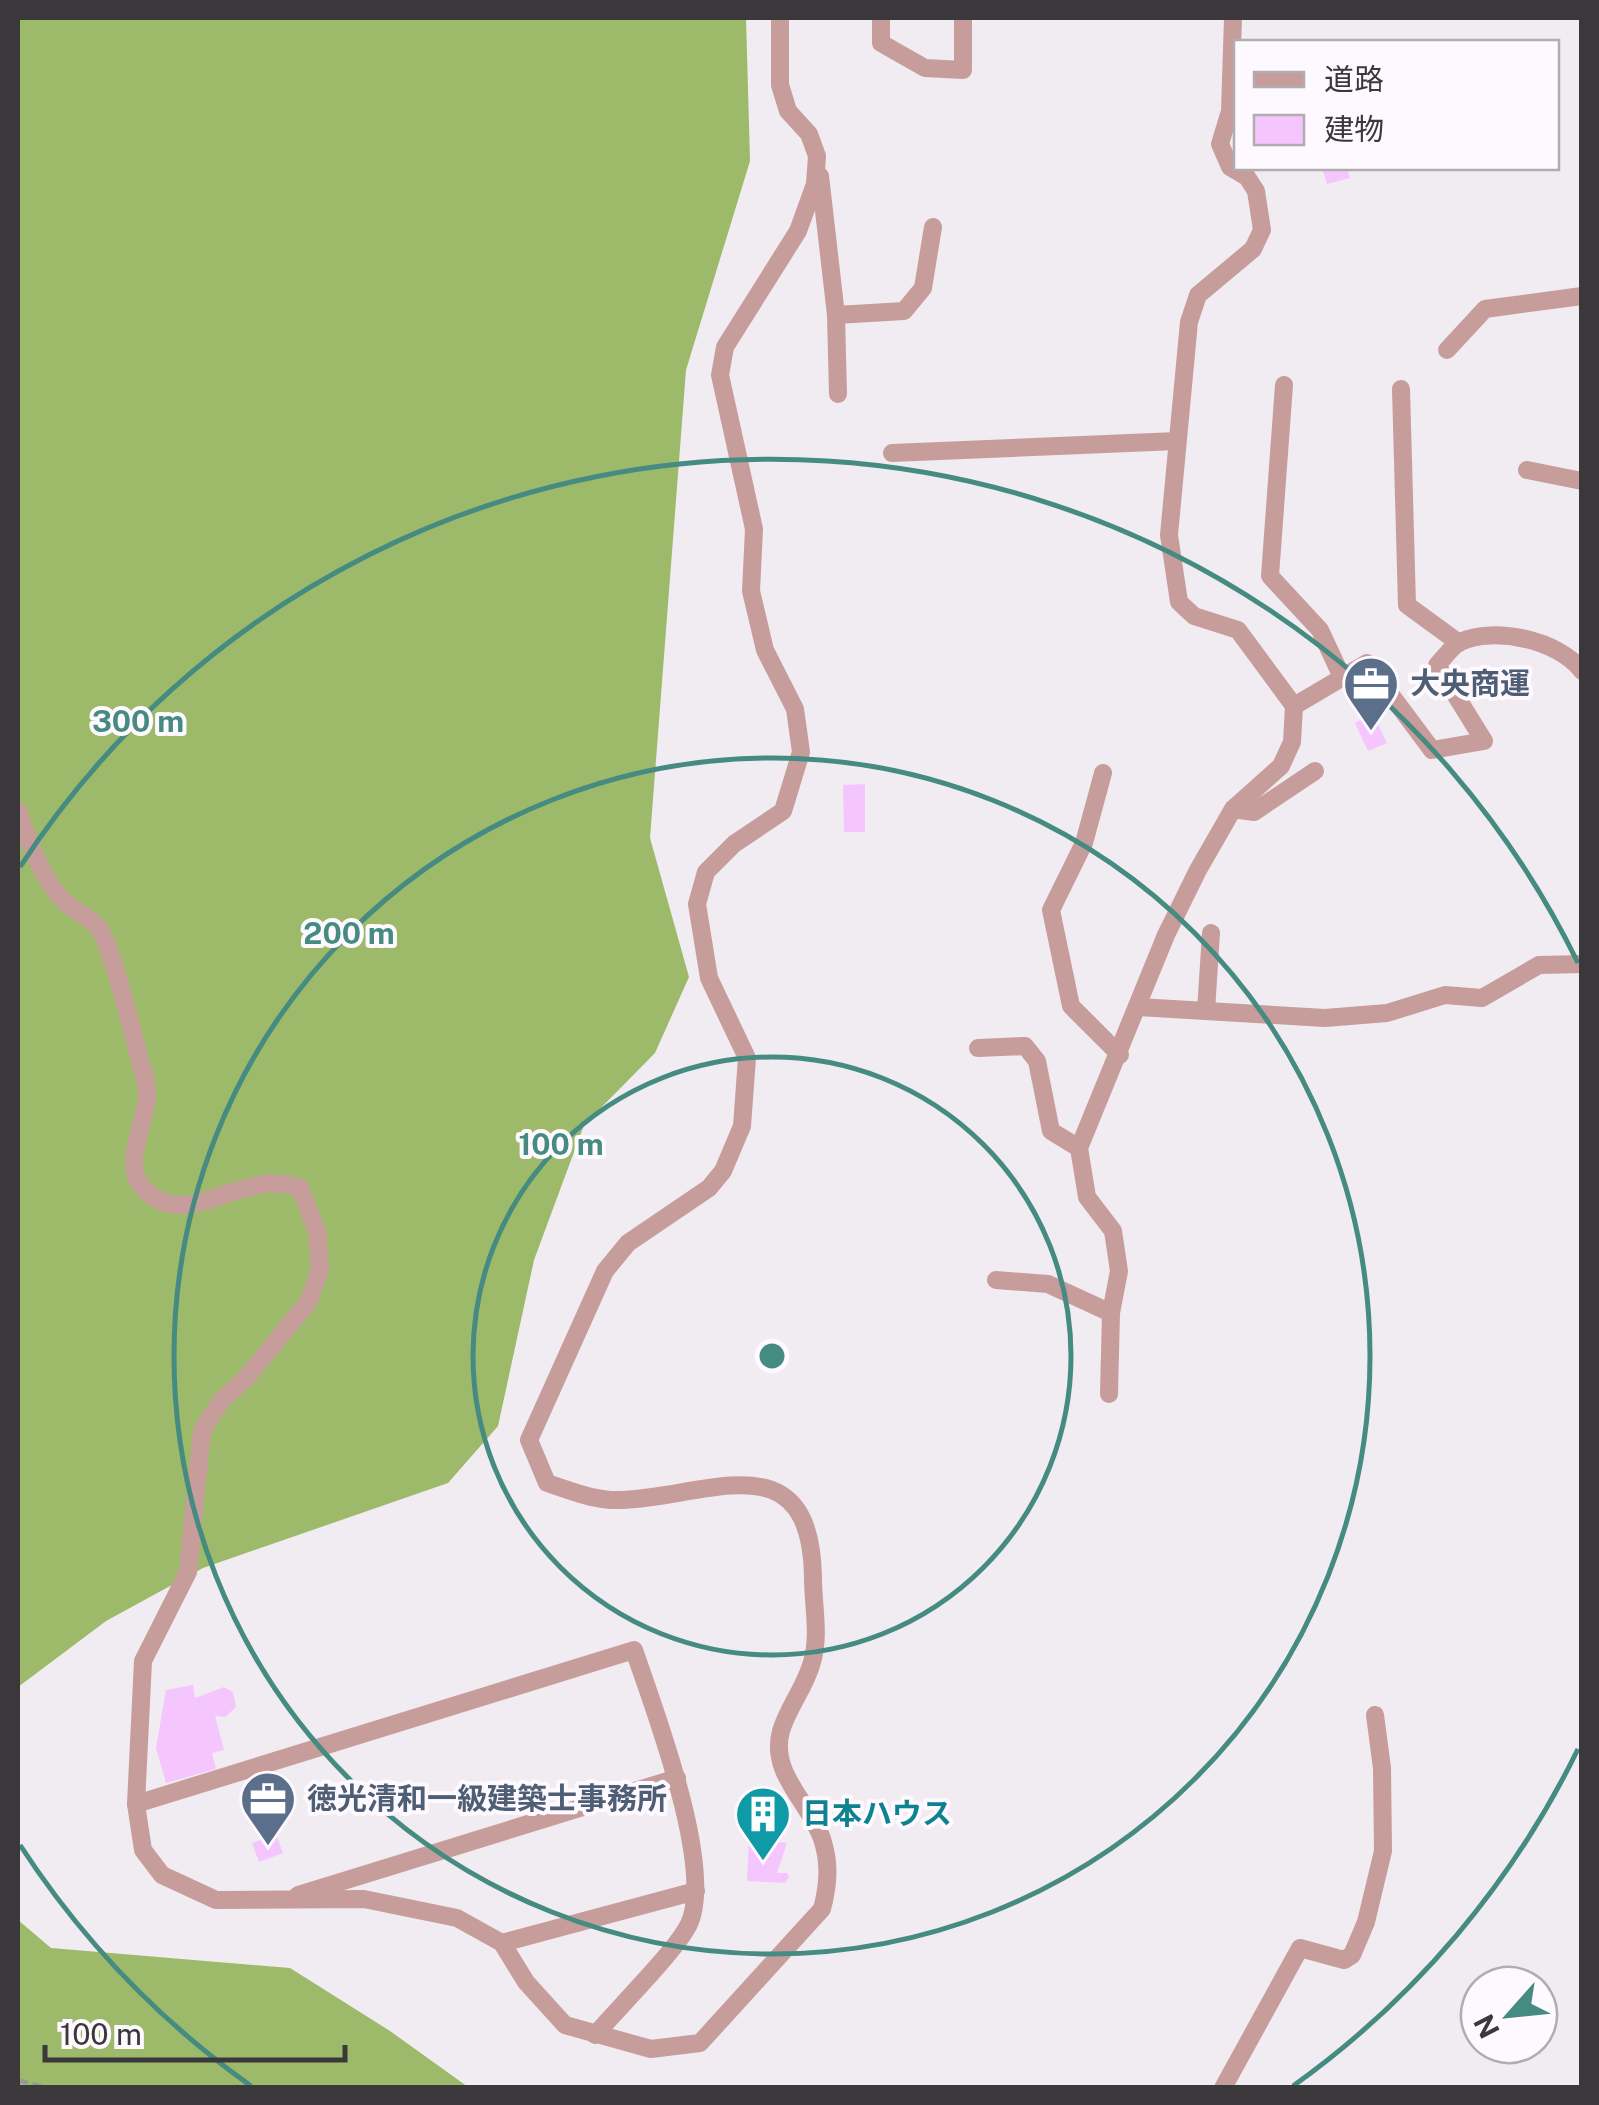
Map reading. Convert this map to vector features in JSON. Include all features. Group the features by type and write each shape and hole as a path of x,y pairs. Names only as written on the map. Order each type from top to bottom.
{"street":[{"path":"780,18 780,85 788,111 810,134 817,156 836,315 838,394"},
{"path":"881,18 881,43 925,68 964,70 963,18"},
{"path":"1232,18 1230,112 1220,144 1234,169"},
{"path":"18,811 57,895 97,925 110,948 148,1094 132,1154 138,1178 152,1197 174,1206 198,1203 254,1183 280,1180 300,1188 317,1231 320,1269 309,1301 246,1378 220,1402 202,1432 188,1572 144,1661 136,1804 142,1850 162,1875 216,1900 364,1900 424,1908 457,1918 502,1943 526,1982 564,2025 651,2049 700,2043 822,1909 828,1887 822,1837 790,1784 780,1757 781,1731 803,1688 816,1640 812,1563 804,1517 786,1496 762,1485 723,1484 625,1500 595,1500 548,1483 529,1440 605,1271 628,1243 709,1188 723,1171 742,1126 747,1058 708,978 697,904 706,872 734,844 783,811 801,752 794,709 765,650 751,591 754,530 720,374 725,346 798,231 815,184 817,156"},
{"path":"1108,1394 1111,1313 1119,1271 1113,1231 1087,1197 1079,1148 1166,935 1232,809 1281,766 1292,742 1294,706 1238,630 1194,616 1179,602 1169,535 1188,322 1198,294 1253,249 1262,230 1256,191 1247,177 1235,170"},
{"path":"836,315 904,312 923,288 933,227"},
{"path":"1447,350 1486,309 1582,296"},
{"path":"1284,385 1270,576 1320,630 1341,675"},
{"path":"1402,390 1407,604 1459,643"},
{"path":"892,452 1176,441"},
{"path":"1527,470 1582,480"},
{"path":"1294,706 1366,663 1432,750 1484,741 1437,665 1459,643 1496,635 1541,644 1576,662 1582,671"},
{"path":"1232,809 1254,812 1314,771"},
{"path":"1103,773 1084,843 1051,910 1070,1006 1120,1054"},
{"path":"1206,1011 1211,933"},
{"path":"1138,1006 1325,1018 1387,1013 1445,996 1482,998 1540,966 1582,964"},
{"path":"978,1048 1026,1046 1037,1061 1050,1131 1079,1148"},
{"path":"996,1280 1048,1284 1111,1313"},
{"path":"136,1804 634,1650 677,1778 696,1891 689,1924 595,2035"},
{"path":"1223,2088 1300,1948 1344,1960 1352,1956 1366,1922 1386,1829 1374,1715"},
{"path":"274,1902 677,1778"},
{"path":"502,1943 696,1891"}],"path":[{"path":"18,2080 48,2088"}],"green space":[{"path":"18,18 746,18 750,161 686,370 650,838 689,977 655,1053 584,1125 534,1260 498,1426 448,1483 203,1568 106,1621 18,1687"},
{"path":"18,1920 51,1948 290,1968 390,2031 468,2087 18,2087"}],"building":[{"path":"1323,170 1348,170 1350,178 1327,184"},
{"name":"大央商運","path":"1373,714 1387,743 1368,751 1355,723"},
{"path":"865,784 865,832 844,832 843,785"},
{"path":"193,1685 195,1698 224,1687 233,1692 236,1707 225,1717 215,1716 224,1750 212,1753 216,1769 166,1783 156,1748 166,1690"},
{"name":"徳光清和一級建築士事務所","path":"276,1834 283,1853 259,1862 252,1843"},
{"name":"日本ハウス","path":"749,1838 787,1843 777,1873 787,1873 785,1883 747,1881"}],"place":[{"name":"大央商運","path":"1371,733"},
{"name":"徳光清和一級建築士事務所","path":"268,1848"},
{"name":"日本ハウス","path":"763,1863"}]}
